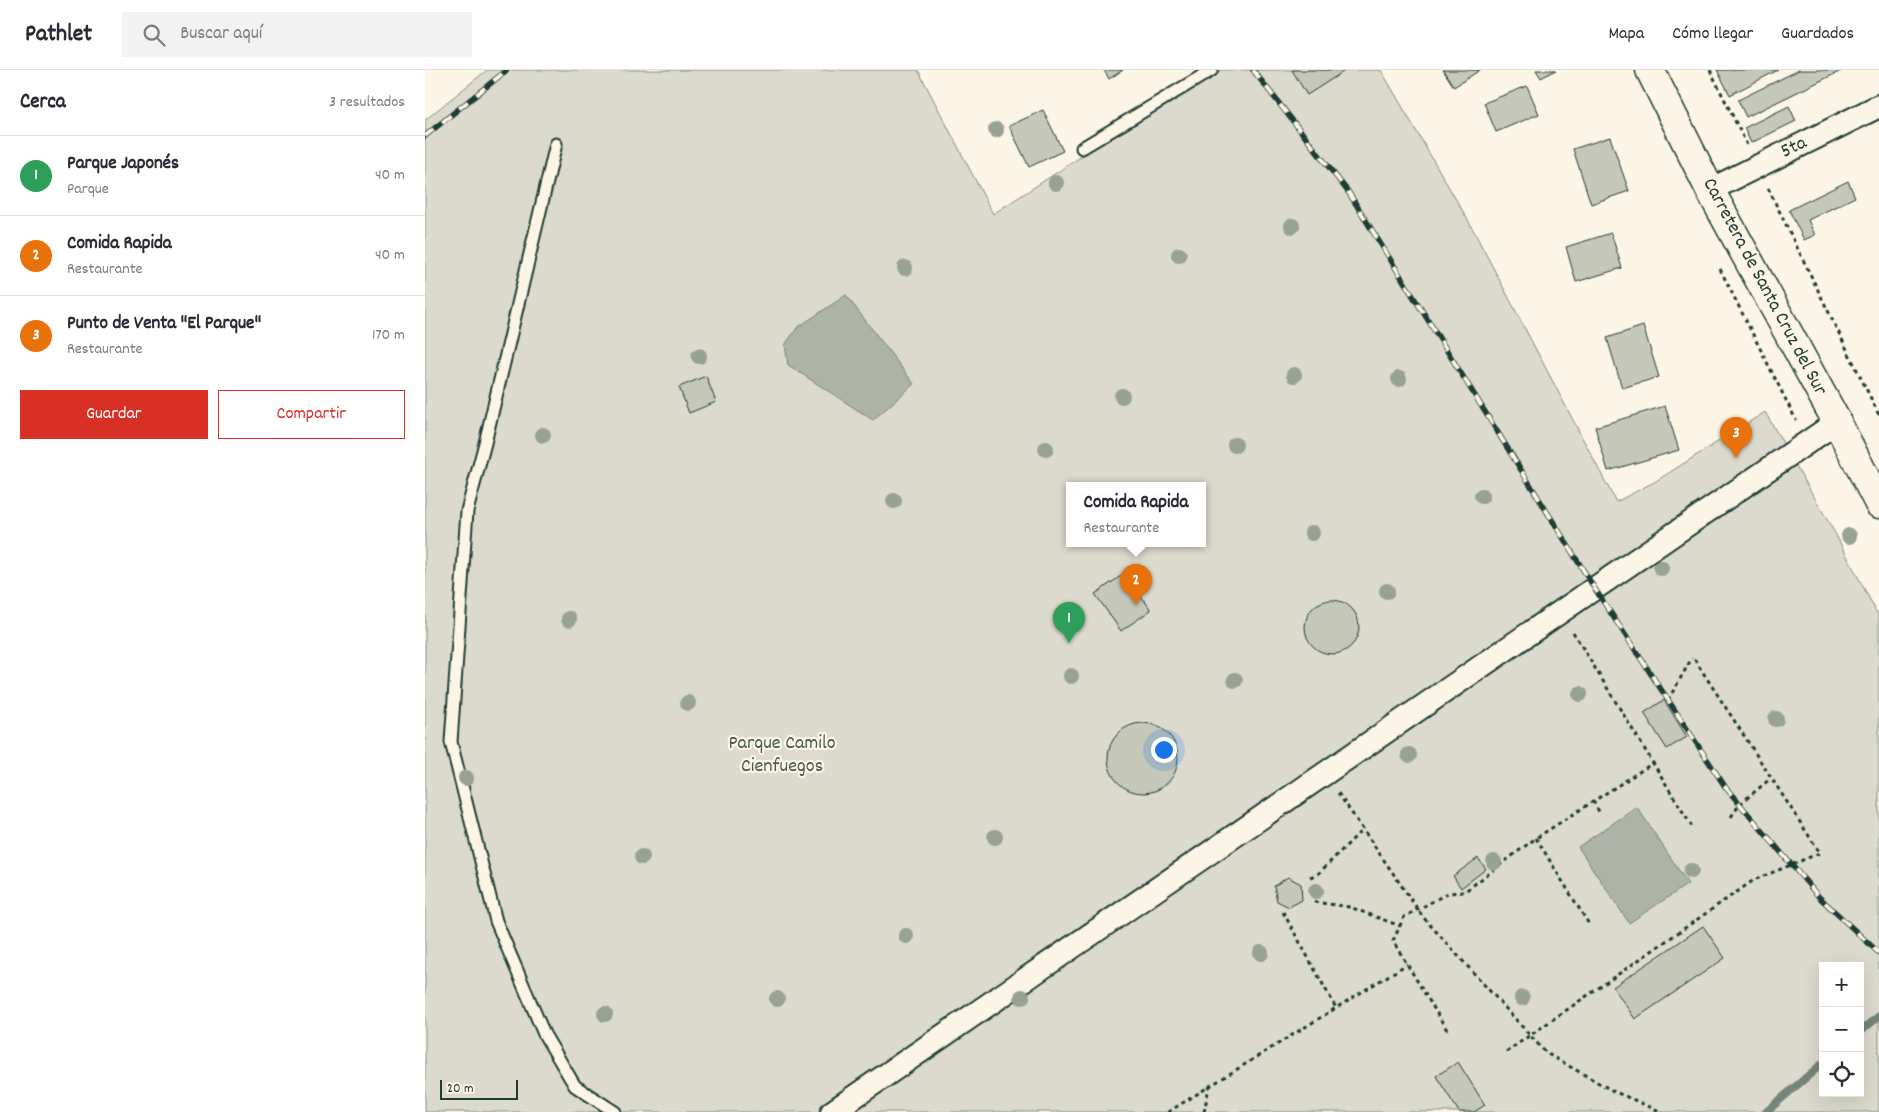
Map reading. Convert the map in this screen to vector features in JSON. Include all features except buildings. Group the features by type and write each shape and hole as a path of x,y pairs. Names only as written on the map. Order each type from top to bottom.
{"main road":[{"name":"Carretera de Santa Cruz del Sur","path":"1651,70 1710,190 1837,422 1879,504"}],"street":[{"name":"5ta","path":"1710,190 1879,106"},
{"path":"832,1112 1837,422"}],"lane":[{"path":"1082,148 1213,70"},
{"path":"555,144 467,511 451,742 496,921 544,1034 575,1086 615,1112"}],"path":[{"path":"1709,70 1879,414"},
{"path":"1561,612 1694,830"},
{"path":"1506,1052 1754,880 1820,852 1770,779 1693,657 1669,700"},
{"path":"1447,1030 1393,941 1404,917 1448,893 1464,892 1536,838 1653,763"},
{"path":"1325,774 1423,917 1546,1053 1613,1091 1662,1112"},
{"path":"1731,817 1739,804 1770,779"},
{"path":"1593,801 1601,815"},
{"path":"1310,877 1318,874 1363,829"},
{"path":"1536,838 1590,926"},
{"path":"1314,902 1350,907 1400,926"},
{"path":"1283,912 1336,1008"},
{"path":"1168,1112 1407,964"},
{"path":"1204,1112 1209,1087"}],"green space":[{"name":"Parque Camilo Cienfuegos","path":"487,70 918,70 993,214 1214,70 1381,70 1469,222 1616,502 1656,481 1765,412 1836,535 1879,617 1879,1112 425,1112 425,120"}],"shaded area":[{"path":"846,295 914,384 873,420 788,365 785,345 797,328"},
{"path":"1637,807 1688,884 1629,923 1578,847"}],"waterway":[{"path":"1864,1029 1879,1016"},
{"path":"1766,1112 1819,1066"}],"railway":[{"path":"425,136 507,70"},
{"path":"1253,70 1349,193 1595,589 1726,788 1819,897 1879,953"}],"place":[{"name":"Punto de Venta \"El Parque\"","path":"1736,458"},
{"name":"Comida Rapida","path":"1136,605"},
{"name":"Parque Japonés","path":"1069,643"}]}
